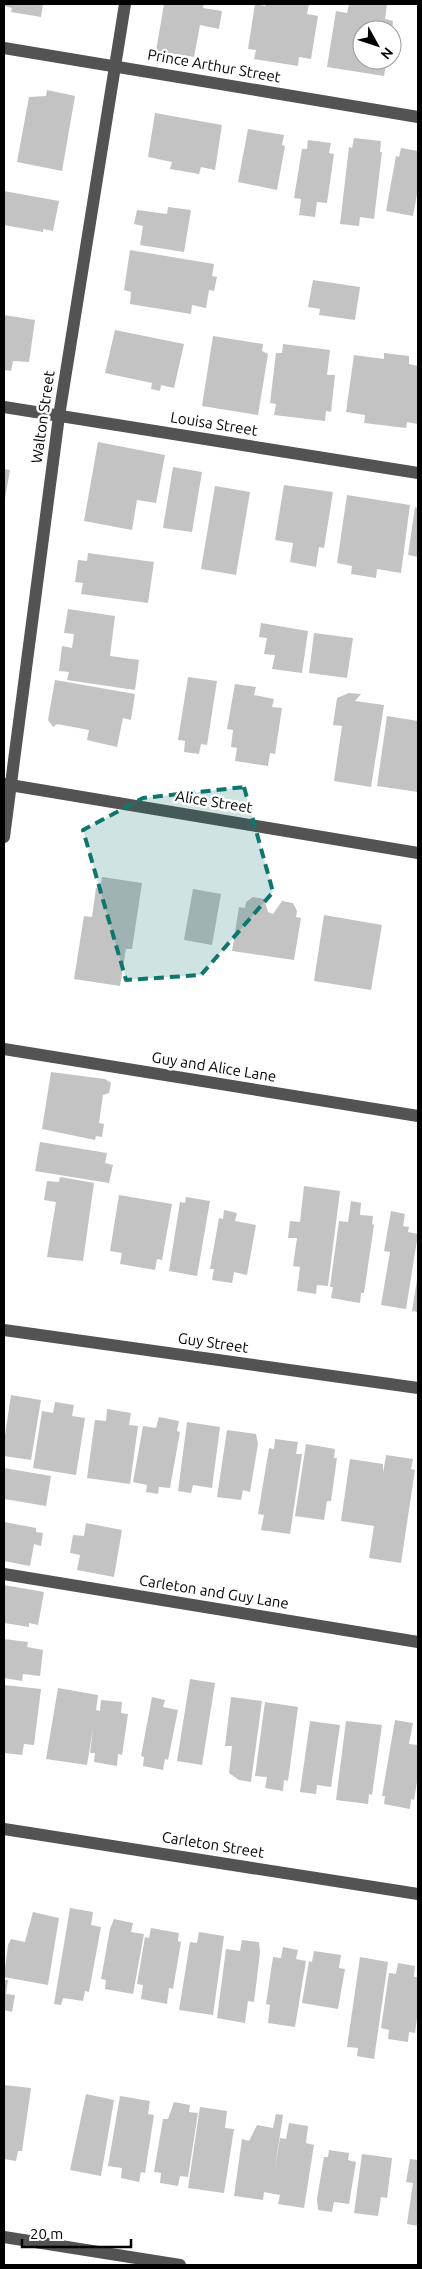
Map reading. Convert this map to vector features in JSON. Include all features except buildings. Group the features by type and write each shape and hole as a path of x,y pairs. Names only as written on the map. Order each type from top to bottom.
{"street":[{"name":"Walton Street","path":"4,837 7,784 59,416 125,4"},
{"name":"Prince Arthur Street","path":"4,48 418,117"},
{"name":"Louisa Street","path":"4,407 418,473"},
{"name":"Alice Street","path":"7,784 418,852"},
{"name":"Guy and Alice Lane","path":"4,1049 418,1116"},
{"name":"Guy Street","path":"4,1330 418,1388"},
{"name":"Carleton and Guy Lane","path":"4,1574 418,1642"},
{"name":"Carleton Street","path":"4,1829 418,1894"},
{"path":"4,2237 180,2265"}],"highlighted area":[{"path":"244,787 273,892 201,975 126,980 83,830 143,798"}]}
